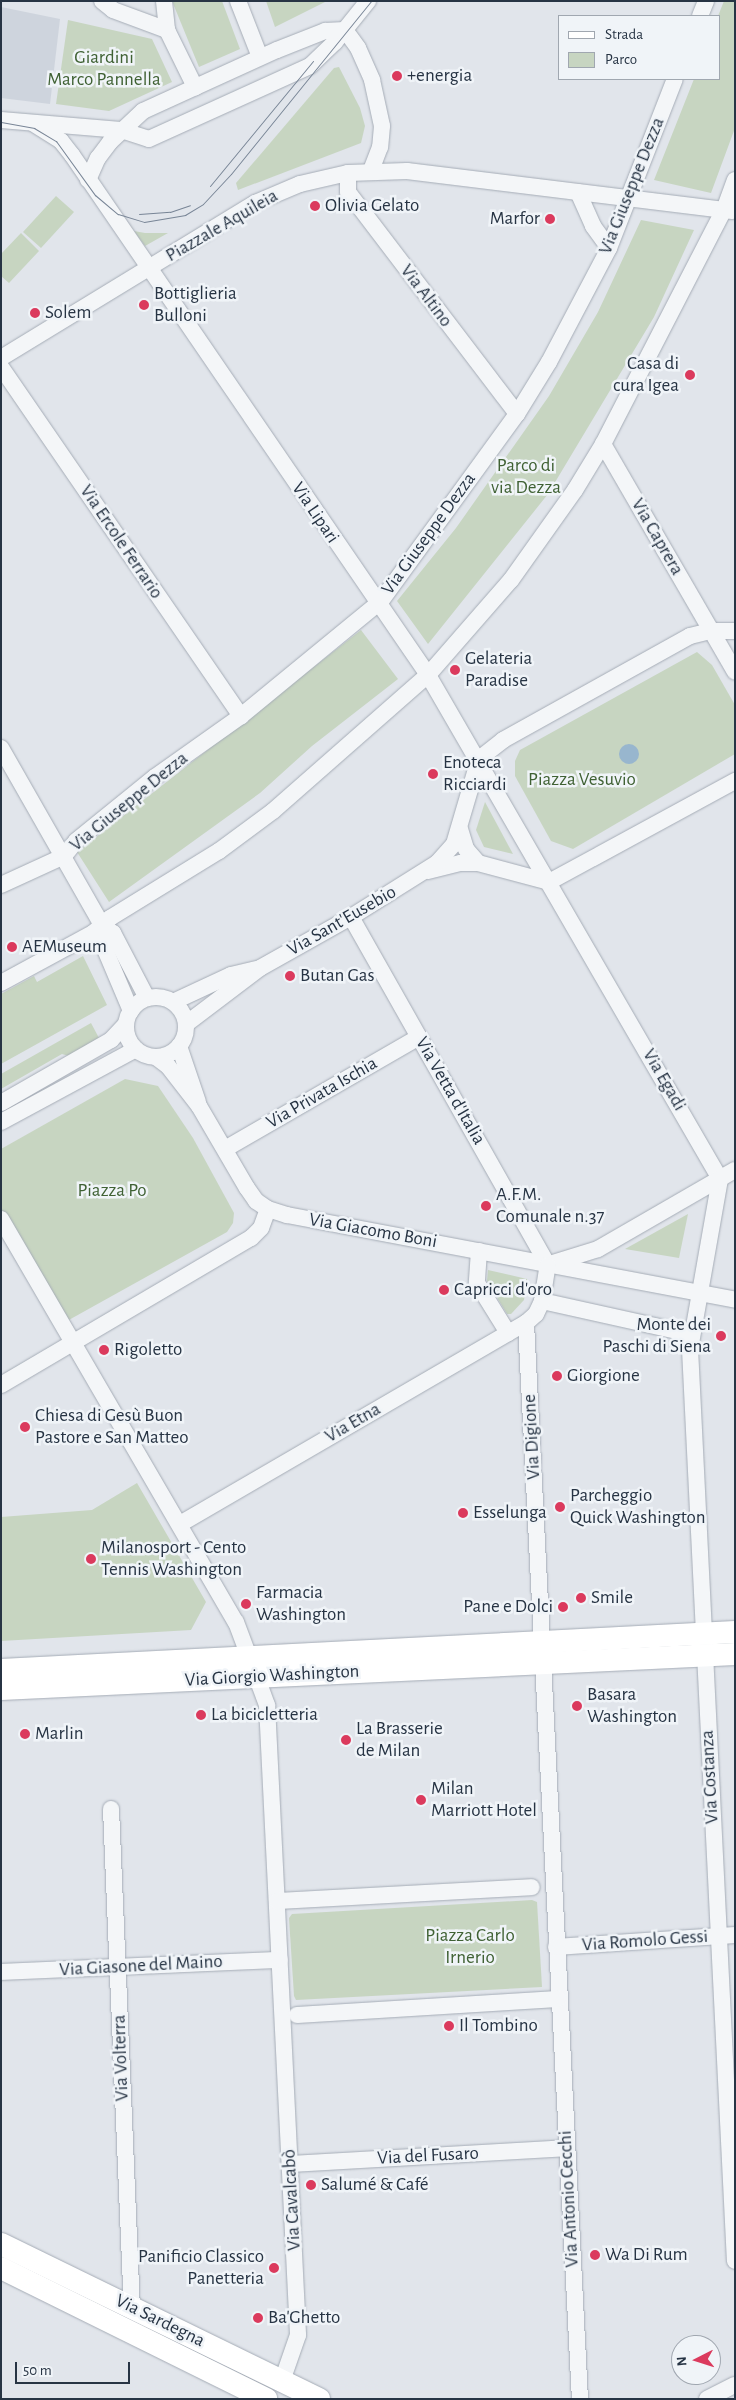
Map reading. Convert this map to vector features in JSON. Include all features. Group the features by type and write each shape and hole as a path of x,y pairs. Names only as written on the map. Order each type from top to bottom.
{"street":[{"path":"102,1 113,10 167,30"},
{"path":"164,1 167,30 195,87"},
{"path":"238,1 260,57"},
{"path":"1,120 121,130 149,139 310,66 345,30 368,1"},
{"path":"700,15 706,1"},
{"path":"88,180 98,158 121,130 143,111 260,57 325,31 345,30"},
{"path":"345,30 358,48 372,80 382,126 380,147 371,170"},
{"name":"Via Giuseppe Dezza","path":"64,856 76,841 155,777 241,716 378,604 518,414 609,248 675,80"},
{"name":"Piazzale Aquileia","path":"34,124 61,141 148,268 255,203 300,184 348,173 371,170 407,171 729,211"},
{"path":"380,147 407,171"},
{"name":"Via Altino","path":"348,173 350,196 518,414"},
{"path":"1,983 103,927 110,918 219,851 273,812 428,674 511,580 575,490 603,444 729,211 735,180"},
{"path":"578,192 593,226 609,248"},
{"path":"1,358 148,268"},
{"name":"Via Lipari","path":"148,268 428,674 479,760"},
{"name":"Via Ercole Ferrario","path":"1,367 241,716"},
{"name":"Via Caprera","path":"603,444 710,631"},
{"path":"423,873 454,844 479,760 503,740 678,643 710,631 735,631"},
{"path":"710,631 735,672"},
{"path":"1,748 103,927 113,933 147,998"},
{"path":"479,760 550,882"},
{"path":"423,873 462,863 478,863 550,882 735,781"},
{"path":"460,829 466,849 478,863"},
{"path":"1,885 64,856"},
{"name":"Via Sant'Eusebio","path":"186,1024 260,968 351,917 423,873"},
{"name":"Via Egadi","path":"550,882 720,1179"},
{"name":"Via Vetta d'Italia","path":"351,917 548,1265"},
{"path":"1,1385 251,1238 261,1228 268,1209 256,1200 199,1106 168,1066 156,1057 136,1049 128,1038 129,1017 101,940 103,927"},
{"name":"Via Sant'Eusebio","path":"173,1002 230,975 260,968"},
{"path":"1,1103 108,1042 147,998 159,997 173,1002 181,1010 186,1024 179,1046 199,1106"},
{"name":"Via Privata Ischia","path":"225,1149 419,1038"},
{"path":"156,1057 168,1054 179,1046"},
{"path":"1,1122 136,1049"},
{"name":"Via Giacomo Boni","path":"548,1265 598,1249 735,1170"},
{"path":"698,1293 720,1179"},
{"name":"Via Giacomo Boni","path":"268,1209 287,1215 735,1300"},
{"path":"1,1219 236,1622 268,1704 280,1960 290,2015 558,1999 556,1947"},
{"path":"479,1251 477,1283 508,1333"},
{"path":"526,1323 536,1314 542,1301 548,1265"},
{"name":"Via Costanza","path":"698,1293 691,1334 704,1655 733,2181 735,2261"},
{"path":"542,1301 691,1334"},
{"name":"Via Etna","path":"180,1524 526,1323"},
{"name":"Via Digione","path":"526,1323 556,1947"},
{"name":"Via Giorgio Washington","path":"1,1689 253,1667 542,1652 703,1633 735,1632"},
{"name":"Via Giorgio Washington","path":"542,1652 735,1654"},
{"name":"Via Giorgio Washington","path":"1,1670 253,1667"},
{"name":"Via Volterra","path":"111,1809 130,2318"},
{"path":"277,1900 532,1887"},
{"name":"Via Romolo Gessi","path":"556,1947 735,1935"},
{"name":"Via Giasone del Maino","path":"1,1972 280,1960"},
{"name":"Via Antonio Cecchi","path":"558,1999 580,2399"},
{"name":"Via Cavalcabò","path":"278,2390 298,2339 290,2164 290,2015"},
{"name":"Via del Fusaro","path":"290,2164 566,2148"},
{"name":"Via Sardegna","path":"1,2244 266,2399"},
{"name":"Via Sardegna","path":"1,2268 130,2318 278,2390 319,2399"},
{"path":"707,2399 735,2385"}],"shaded area":[{"path":"1,7 60,19 50,104 1,98"}],"green space":[{"path":"172,1 222,1 240,49 199,67"},
{"path":"266,1 327,1 275,27"},
{"path":"724,1 735,1 735,128 711,193 654,180 694,80 721,80 721,15 718,15"},
{"name":"Giardini Marco Pannella","path":"68,20 152,39 172,82 109,111 56,104"},
{"path":"339,67 360,108 365,126 361,143 238,190 236,183 334,68"},
{"path":"56,196 74,212 41,248 23,232"},
{"name":"Parco di via Dezza","path":"641,220 694,230 654,317 548,494 428,644 397,601 456,528 549,396 598,312"},
{"path":"134,231 145,233 168,233 145,246"},
{"path":"21,233 39,251 9,283 1,276 1,254"},
{"path":"361,630 398,679 312,746 260,793 109,902 77,852"},
{"name":"Piazza Vesuvio","path":"697,652 712,665 735,705 735,754 573,849 551,841 515,776 515,761 520,750"},
{"path":"485,802 513,854 484,847 476,830"},
{"path":"83,956 107,1005 1,1064 1,994 34,976 37,982"},
{"path":"91,1023 99,1038 69,1056 62,1054 1,1089 1,1074"},
{"name":"Piazza Po","path":"125,1079 158,1086 193,1138 234,1213 233,1223 227,1232 67,1321 1,1209 1,1149"},
{"path":"688,1214 679,1258 625,1249"},
{"path":"488,1270 527,1279 524,1300 511,1314 507,1314 487,1281"},
{"name":"Milanosport - Cento Tennis Washington","path":"137,1483 206,1602 191,1630 1,1641 1,1517 92,1510"},
{"name":"Piazza Carlo Irnerio","path":"532,1900 537,1902 542,1987 296,2000 294,1996 289,1918 292,1914"}],"water":[{"path":"629,744 636,747 639,754 636,761 629,764 622,761 619,754 622,747"}],"tram line":[{"path":"1,122 34,128 56,141 95,195 118,214 144,222 185,215 203,204 231,174 371,1"},
{"path":"210,186 313,61"},
{"path":"139,214 170,212 190,205"}],"place":[{"name":"+energia","path":"397,76"},
{"name":"Olivia Gelato","path":"315,206"},
{"name":"Marfor","path":"550,219"},
{"name":"Bottiglieria Bulloni","path":"144,305"},
{"name":"Solem","path":"35,313"},
{"name":"Casa di cura Igea","path":"690,375"},
{"name":"Gelateria Paradise","path":"455,670"},
{"name":"Enoteca Ricciardi","path":"433,774"},
{"name":"AEMuseum","path":"12,947"},
{"name":"Butan Gas","path":"290,976"},
{"name":"A.F.M. Comunale n.37","path":"486,1206"},
{"name":"Capricci d'oro","path":"444,1290"},
{"name":"Monte dei Paschi di Siena","path":"721,1336"},
{"name":"Rigoletto","path":"104,1350"},
{"name":"Giorgione","path":"557,1376"},
{"name":"Chiesa di Gesù Buon Pastore e San Matteo","path":"25,1427"},
{"name":"Parcheggio Quick Washington","path":"560,1507"},
{"name":"Esselunga","path":"463,1513"},
{"name":"Milanosport - Cento Tennis Washington","path":"91,1559"},
{"name":"Smile","path":"581,1598"},
{"name":"Farmacia Washington","path":"246,1604"},
{"name":"Pane e Dolci","path":"563,1607"},
{"name":"Basara Washington","path":"577,1706"},
{"name":"La bicicletteria","path":"201,1715"},
{"name":"Marlin","path":"25,1734"},
{"name":"La Brasserie de Milan","path":"346,1740"},
{"name":"Milan Marriott Hotel","path":"421,1800"},
{"name":"Il Tombino","path":"449,2026"},
{"name":"Salumé & Café","path":"311,2185"},
{"name":"Wa Di Rum","path":"595,2255"},
{"name":"Panificio Classico Panetteria","path":"274,2268"},
{"name":"Ba'Ghetto","path":"258,2318"}]}
